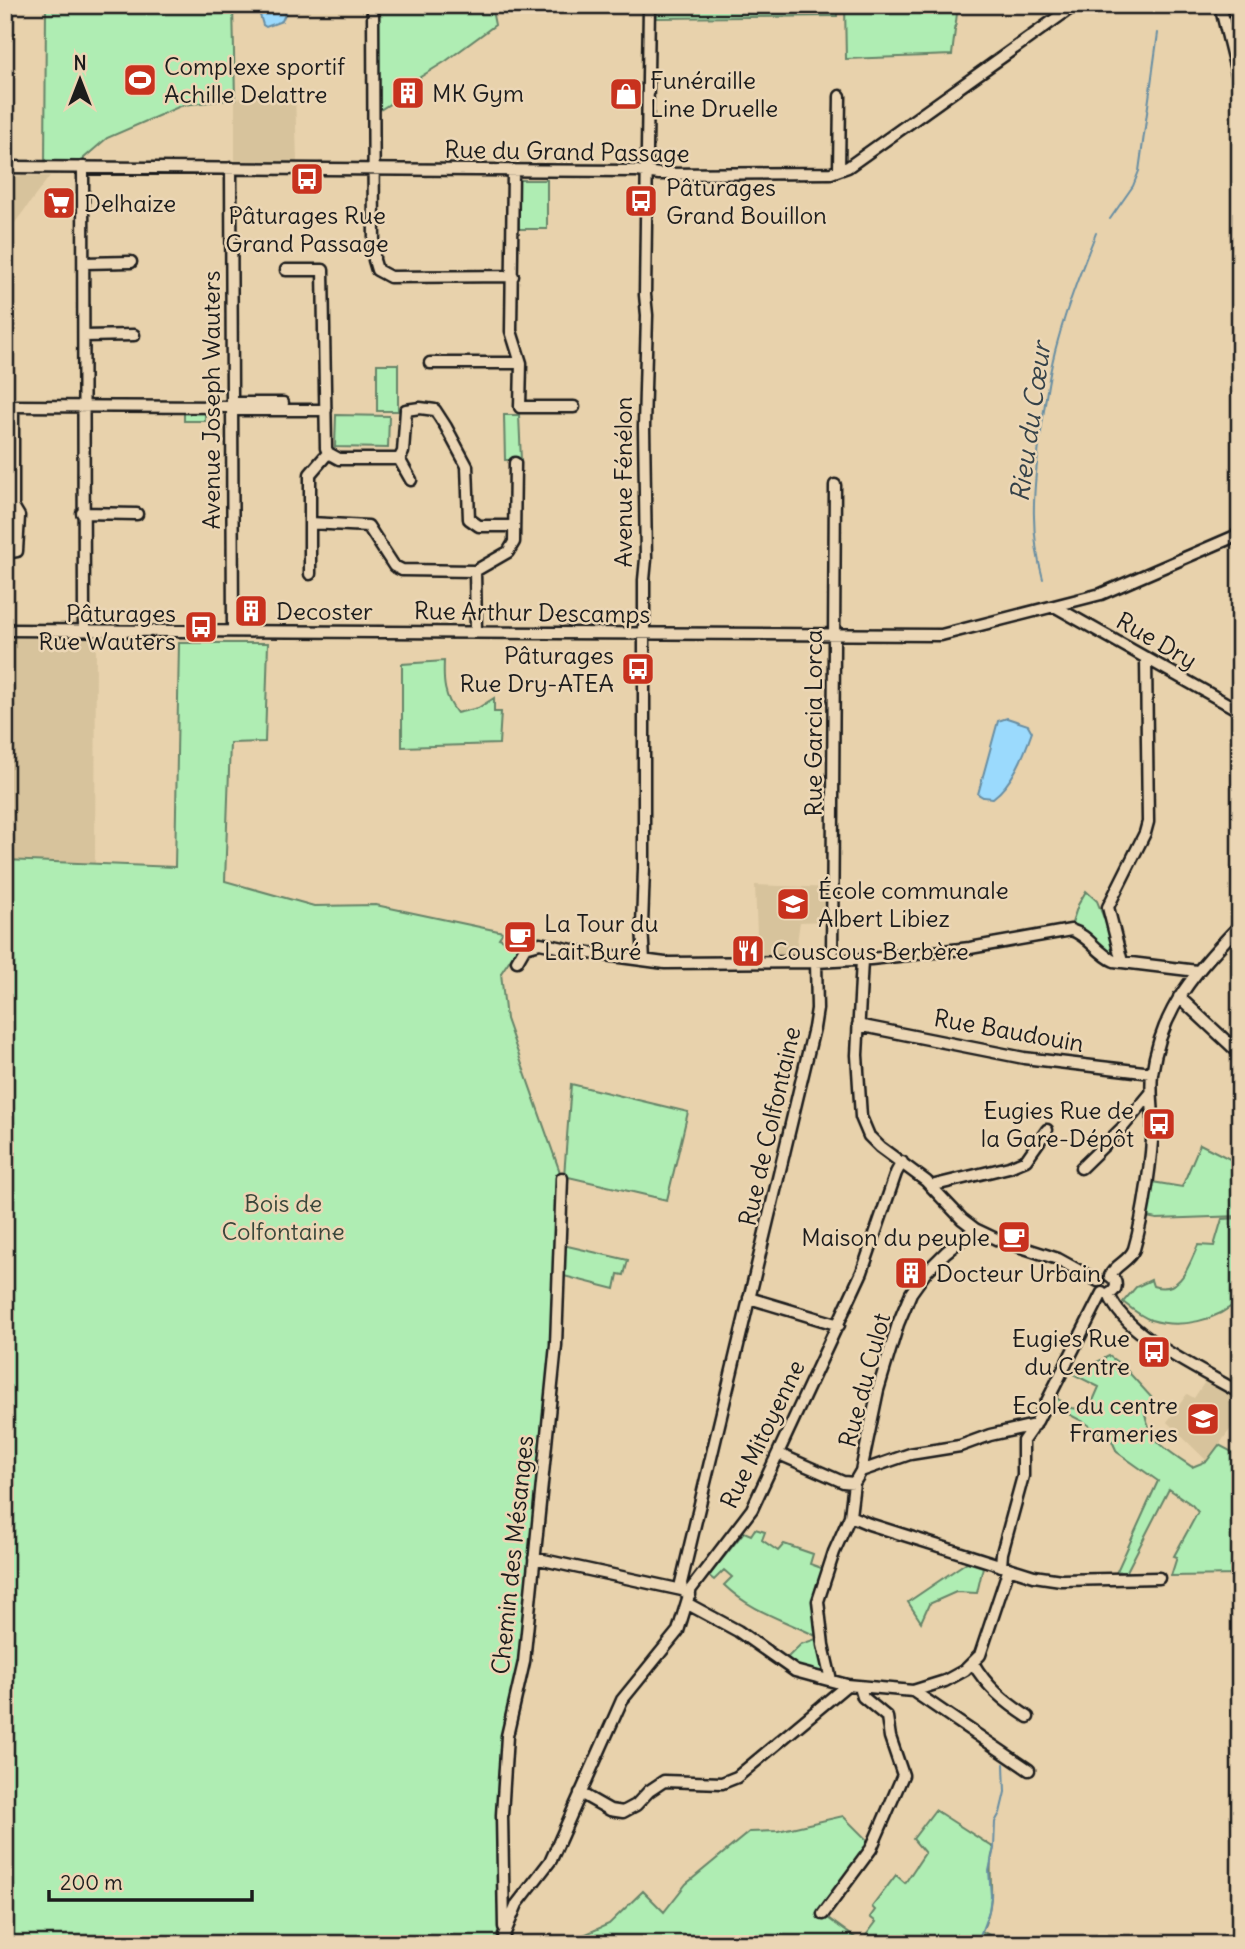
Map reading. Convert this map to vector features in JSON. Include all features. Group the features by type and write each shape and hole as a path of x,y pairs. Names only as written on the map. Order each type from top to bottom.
{"street":[{"path":"373,5 374,260 377,270 390,277 513,276"},
{"name":"Avenue Fénélon","path":"644,960 642,902 649,5"},
{"name":"Rue du Grand Passage","path":"5,167 831,173 859,159 1075,5"},
{"path":"1220,5 1240,86"},
{"path":"839,170 840,96"},
{"path":"83,167 83,630"},
{"name":"Avenue Joseph Wauters","path":"231,168 233,631"},
{"path":"513,171 512,331 521,363 520,407 574,407"},
{"path":"84,263 131,262"},
{"path":"286,270 323,270 328,453 339,459 399,459"},
{"path":"84,336 134,335"},
{"path":"430,363 521,363"},
{"path":"5,553 17,551 19,516 13,506 9,406 326,407"},
{"path":"399,459 403,452 406,410 420,408 435,411 467,466 469,519 479,526 514,526"},
{"path":"310,574 310,474 328,453"},
{"path":"399,459 411,480"},
{"path":"310,523 368,526 394,566 402,570 475,571 511,549 514,542 515,463"},
{"name":"Rue Garcia Lorca","path":"832,961 835,485"},
{"path":"82,513 137,514"},
{"name":"Rue Arthur Descamps","path":"5,630 941,635 1101,594 1240,534"},
{"path":"475,571 476,631"},
{"name":"Rue Dry","path":"1054,606 1240,711"},
{"path":"1122,962 1108,907 1145,834 1148,822 1146,659"},
{"path":"1110,1276 1113,1270 1129,1259 1139,1227 1153,1122 1152,1073 1164,1027 1196,971 1240,925"},
{"path":"517,961 525,947 540,943 582,952 678,963 862,960 1027,940 1071,930 1079,933 1107,958 1196,971"},
{"path":"862,960 857,1055 862,1122 872,1139 931,1186 975,1229 996,1239 1058,1259 1098,1281"},
{"name":"Rue de Colfontaine","path":"687,1596 681,1583 814,1028 817,1009 816,962"},
{"path":"1179,997 1240,1054"},
{"name":"Rue Baudouin","path":"858,1025 1024,1058 1152,1073"},
{"path":"1081,1168 1122,1128 1151,1093"},
{"path":"931,1186 1009,1167 1026,1160 1047,1130"},
{"name":"Rue Mitoyenne","path":"504,1935 517,1904 551,1860 622,1700 678,1632 691,1589 752,1509 862,1272 902,1162"},
{"name":"Chemin des Mésanges","path":"504,1935 502,1815 507,1736 524,1662 559,1310 562,1178"},
{"name":"Rue du Culot","path":"854,1483 861,1471 878,1390 898,1324 911,1293 926,1272 946,1252 975,1229"},
{"path":"534,1559 687,1596 787,1667 811,1676 847,1685 913,1691 945,1681 974,1663 980,1655 1005,1567 1002,1553 1023,1476 1023,1441 1035,1425 1105,1294 1113,1292 1116,1286 1115,1280 1110,1276 1103,1276 1098,1281 1098,1287 1105,1294 1137,1332 1240,1392"},
{"path":"749,1298 839,1325"},
{"path":"861,1471 910,1454 960,1446 990,1435 1035,1425"},
{"path":"779,1454 843,1482 854,1483 850,1516 834,1552 818,1601 823,1645 831,1680"},
{"path":"850,1516 1021,1573 1061,1580 1159,1578"},
{"path":"974,1663 983,1679 1008,1704 1028,1717"},
{"path":"580,1793 611,1810 623,1812 636,1805 649,1791 664,1781 722,1783 737,1777 847,1685"},
{"path":"823,1914 871,1849 903,1775 890,1737 887,1717 863,1697 860,1686"},
{"path":"913,1691 1029,1770"}],"shaded area":[{"path":"295,92 297,162 235,161 235,99"},
{"path":"5,176 50,176 5,236"},
{"path":"5,638 96,638 95,864 5,860"},
{"name":"École communale Albert Libiez","path":"755,885 833,888 827,921 800,922 795,956 758,957"},
{"name":"Ecole du centre Frameries","path":"1208,1377 1240,1398 1240,1416 1207,1461 1167,1422 1187,1394 1194,1398"}],"green space":[{"name":"Complexe sportif Achille Delattre","path":"46,5 233,5 235,99 183,105 107,138 84,158 83,167 45,167"},
{"path":"373,5 491,5 495,25 446,61 401,89 391,103 380,110 374,105"},
{"path":"657,5 837,5 837,16 657,18"},
{"path":"845,5 958,5 952,55 846,59"},
{"path":"518,180 547,180 547,229 519,229"},
{"path":"377,364 398,364 398,411 377,411"},
{"path":"184,409 205,410 205,421 184,421"},
{"path":"336,415 389,416 388,448 335,447"},
{"path":"504,415 519,415 521,460 505,460"},
{"name":"Bois de Colfontaine","path":"179,643 268,643 265,742 230,743 225,881 314,906 376,905 503,932 499,938 519,946 501,973 506,1019 562,1178 556,1310 517,1680 508,1716 503,1944 5,1944 5,860 175,867"},
{"path":"444,661 445,689 457,713 478,708 494,698 494,712 501,712 499,744 402,747 402,664"},
{"path":"1086,891 1097,901 1118,953 1116,959 1084,931 1071,926"},
{"path":"571,1084 688,1112 667,1200 564,1176"},
{"path":"1200,1144 1240,1164 1240,1216 1157,1219 1146,1217 1152,1182 1182,1187"},
{"path":"1240,1218 1240,1299 1231,1307 1210,1318 1174,1324 1147,1318 1123,1302 1136,1287 1151,1280 1153,1286 1163,1288 1177,1282 1187,1269 1198,1245 1214,1246 1222,1219"},
{"path":"563,1245 628,1260 624,1275 618,1274 615,1289 560,1275"},
{"path":"1109,1356 1123,1366 1152,1398 1144,1410 1147,1421 1155,1438 1167,1450 1192,1467 1207,1461 1219,1445 1240,1456 1240,1575 1171,1576 1177,1557 1174,1556 1198,1512 1169,1489 1126,1573 1117,1571 1158,1481 1117,1452 1112,1441 1053,1406 1055,1397 1071,1408 1089,1410 1099,1387 1073,1374"},
{"path":"755,1529 765,1532 762,1540 778,1551 784,1544 813,1554 810,1564 824,1569 815,1602 816,1636 745,1602 724,1585 732,1577 724,1570 714,1580 709,1576 744,1532 751,1535"},
{"path":"967,1562 983,1567 977,1593 956,1592 929,1604 921,1622 908,1602"},
{"path":"819,1638 826,1674 823,1676 783,1662 801,1644"},
{"path":"935,1810 994,1848 991,1902 982,1931 991,1936 987,1944 596,1944 597,1942 586,1934 609,1924 643,1891 664,1912 686,1884 749,1832 778,1831 843,1816 870,1843 821,1913 861,1942 876,1922 870,1917 875,1910 872,1907 896,1875 905,1883 925,1853 913,1839"}],"water":[{"path":"257,5 289,5 282,21 266,27"},
{"path":"1007,718 1028,725 1032,732 1006,785 993,798 983,797 978,794 998,721"}],"waterway":[{"name":"Rieu du Cœur","path":"1110,219 1133,186 1139,171 1158,33"},
{"name":"Rieu du Cœur","path":"1043,579 1036,546 1034,497 1047,393 1062,326 1096,233"},
{"path":"977,1944 989,1911 989,1871 994,1848 995,1822 1005,1792 1004,1764"}],"place":[{"name":"Complexe sportif Achille Delattre","path":"140,80"},
{"name":"MK Gym","path":"408,93"},
{"name":"Funéraille Line Druelle","path":"626,94"},
{"name":"Pâturages Rue Grand Passage","path":"307,179"},
{"name":"Pâturages Grand Bouillon","path":"641,201"},
{"name":"Delhaize","path":"59,203"},
{"name":"Decoster","path":"251,611"},
{"name":"Pâturages Rue Wauters","path":"201,627"},
{"name":"Pâturages Rue Dry-ATEA","path":"638,669"},
{"name":"École communale Albert Libiez","path":"793,904"},
{"name":"La Tour du Lait Buré","path":"520,937"},
{"name":"Couscous Berbère","path":"748,951"},
{"name":"Eugies Rue de la Gare-Dépôt","path":"1159,1124"},
{"name":"Maison du peuple","path":"1014,1237"},
{"name":"Docteur Urbain","path":"911,1273"},
{"name":"Eugies Rue du Centre","path":"1154,1352"},
{"name":"Ecole du centre Frameries","path":"1203,1419"}]}
